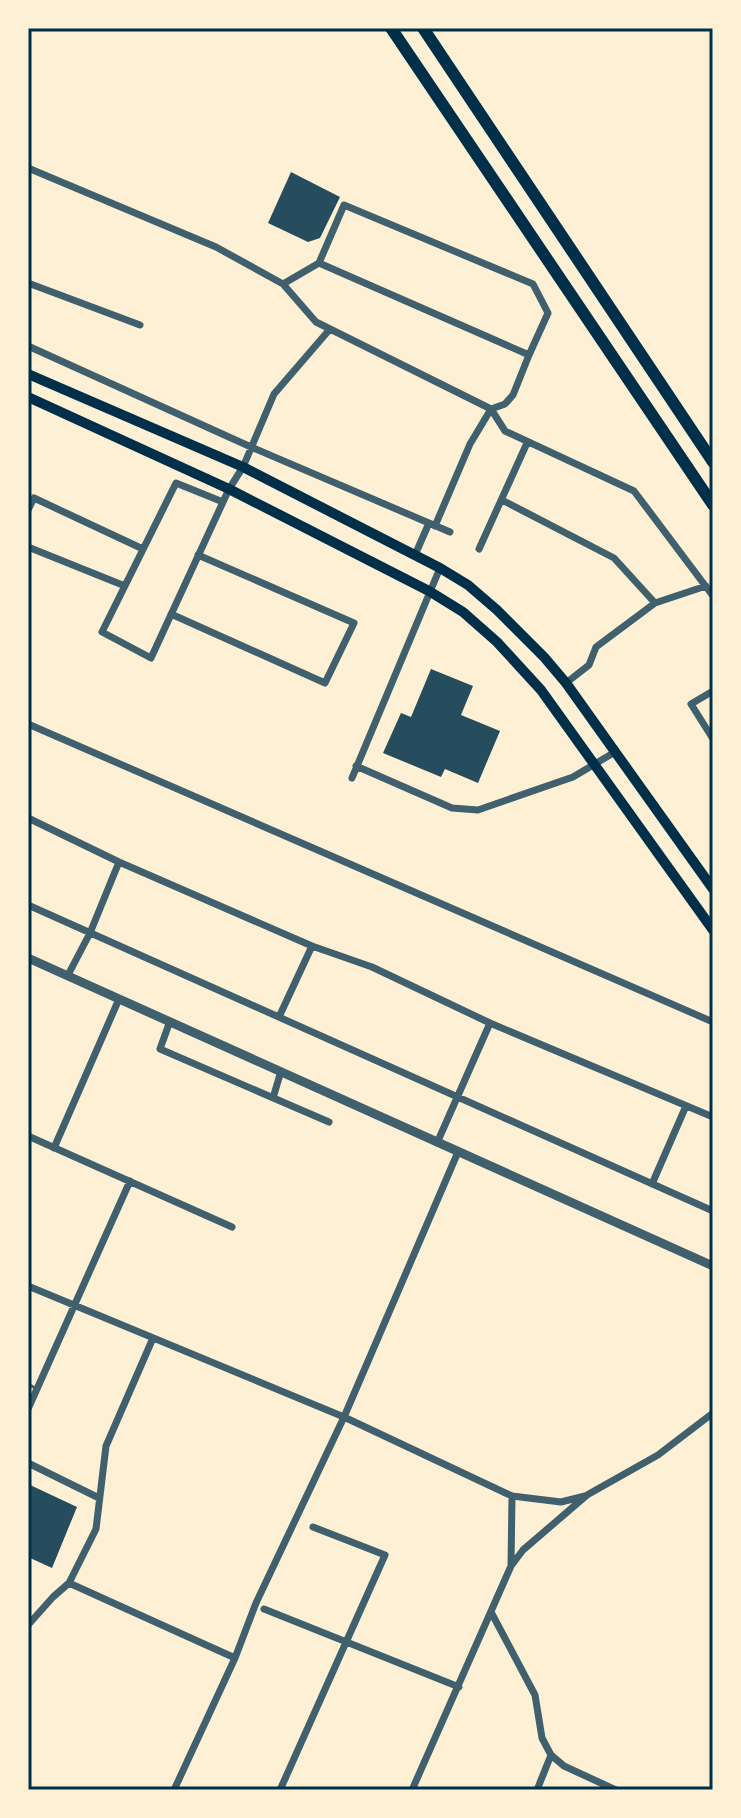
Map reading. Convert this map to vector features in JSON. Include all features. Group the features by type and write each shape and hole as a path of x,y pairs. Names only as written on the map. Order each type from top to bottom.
{"highway":[{"path":"391,28 713,505"},
{"path":"423,28 713,462"}],"main road":[{"path":"28,374 243,467 468,585 497,610 566,683 713,889"},
{"path":"28,397 229,489 429,591 463,612 520,666 596,764 713,930"}],"street":[{"path":"28,180 30,169 216,247 283,284 316,322 491,409 505,431 527,443 634,491 713,596"},
{"path":"283,284 319,263 344,205 533,284 548,313 513,395 505,404 491,409 470,444 415,555"},
{"path":"319,263 529,355"},
{"path":"28,283 140,325"},
{"path":"223,502 176,483 102,632 151,658 198,555 223,502 229,489 243,467 274,394 330,329"},
{"path":"28,346 251,447 450,532"},
{"path":"479,549 527,443"},
{"path":"28,510 34,498 143,549"},
{"path":"502,500 614,558 655,603"},
{"path":"28,547 125,586"},
{"path":"171,614 325,683 354,623 198,555"},
{"path":"352,778 440,568"},
{"path":"566,683 589,665 596,647 655,603 706,586"},
{"path":"713,691 691,704 713,739"},
{"path":"28,724 713,1022"},
{"path":"356,766 452,808 478,810 573,777 615,752"},
{"path":"28,818 119,862 312,946 372,967 490,1023 713,1117"},
{"path":"68,975 90,933 119,862"},
{"path":"28,905 713,1211"},
{"path":"279,1017 312,946"},
{"path":"28,958 713,1266"},
{"path":"54,1148 119,999"},
{"path":"170,1021 160,1049 329,1122"},
{"path":"437,1143 490,1023"},
{"path":"273,1098 281,1071"},
{"path":"652,1184 686,1106"},
{"path":"28,1136 232,1227"},
{"path":"174,1790 235,1658 256,1603 344,1417 458,1152"},
{"path":"28,1409 130,1181"},
{"path":"28,1286 344,1417 512,1496 561,1502 587,1495"},
{"path":"28,1625 69,1583 96,1529 106,1446 153,1338"},
{"path":"412,1790 511,1566 523,1550 587,1495 658,1455 713,1413"},
{"path":"28,1463 99,1498"},
{"path":"511,1566 512,1496"},
{"path":"280,1790 385,1555 313,1527"},
{"path":"69,1583 235,1658"},
{"path":"264,1609 459,1687"},
{"path":"491,1612 535,1695 542,1738 551,1755 564,1766 616,1790"},
{"path":"537,1790 551,1755"}],"lane":[{"path":"28,1384 37,1389"}],"building":[{"path":"291,172 340,197 320,238 308,242 268,223"},
{"path":"431,669 473,686 461,715 500,731 478,783 445,769 441,777 383,753 401,713 411,717"},
{"path":"28,1484 77,1507 52,1568 28,1557"}]}
